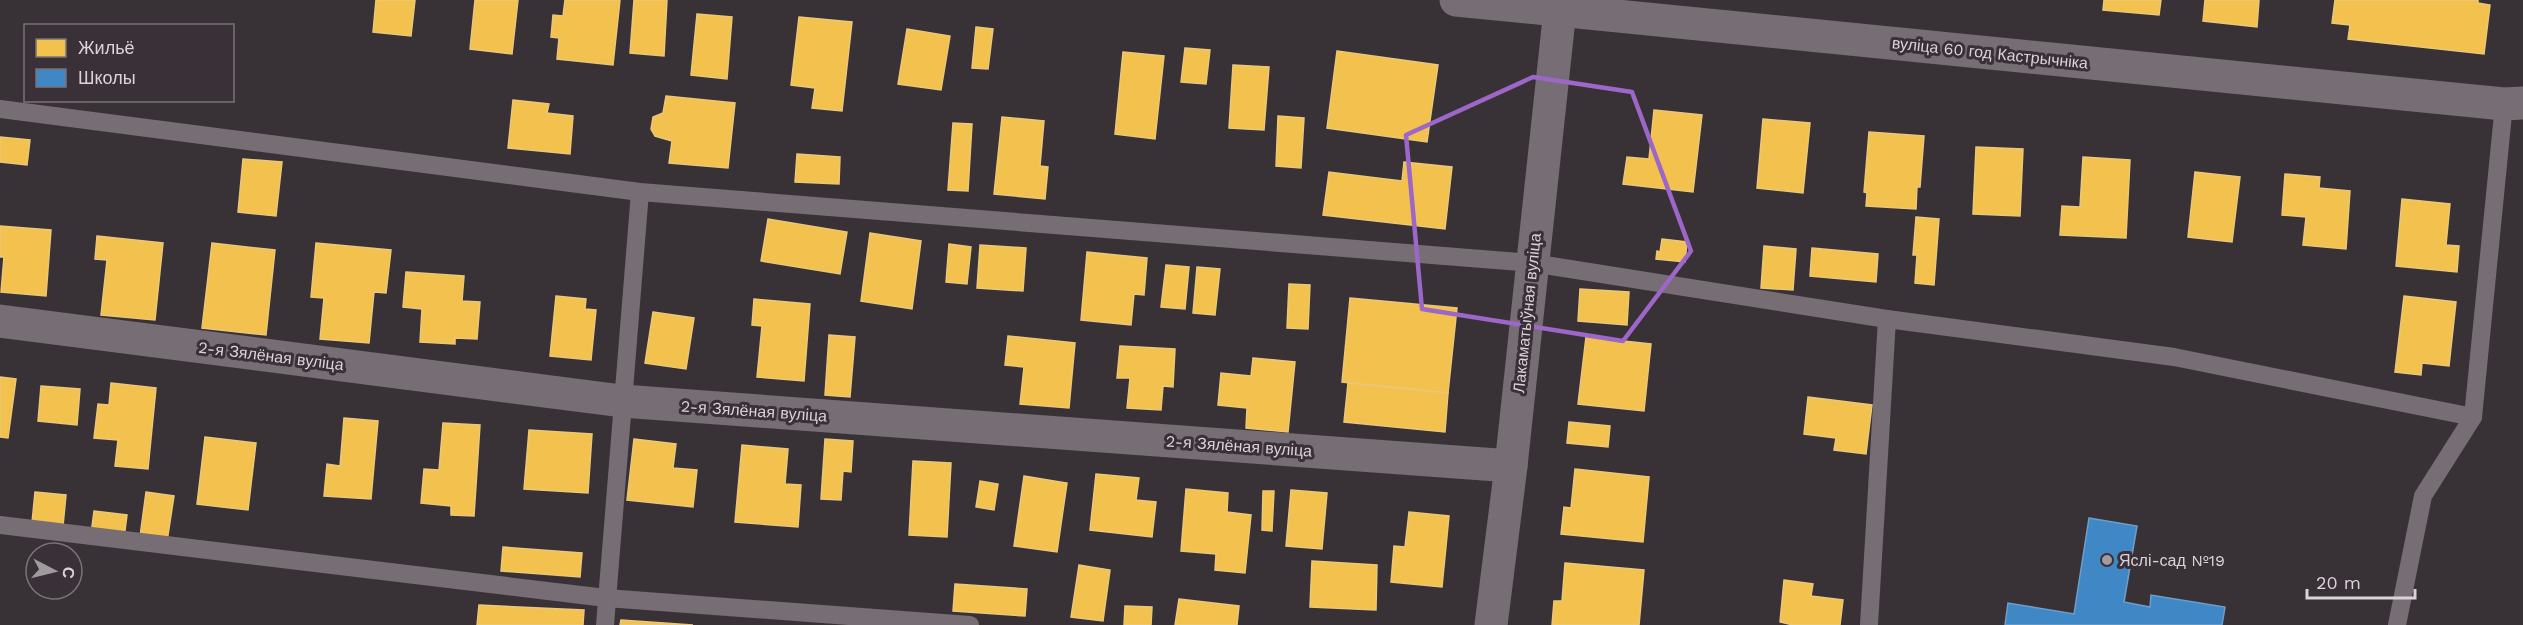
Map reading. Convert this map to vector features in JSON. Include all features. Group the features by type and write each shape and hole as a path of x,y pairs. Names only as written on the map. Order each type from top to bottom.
{"street":[{"name":"вуліца 60 год Кастрычніка","path":"1456,0 1561,5 2513,103"},
{"name":"Лакаматыўная вуліца","path":"1491,625 1511,466 1561,5"},
{"name":"2-я Зялёная вуліца","path":"0,321 622,401 1511,466"}],"lane":[{"path":"2397,625 2423,496 2473,417 2513,103"},
{"path":"0,109 640,192 1532,262 1887,319 2174,357 2473,417"},
{"path":"605,625 640,192"},
{"path":"1869,625 1887,319"},
{"path":"0,525 606,598 970,625"}],"highlighted area":[{"path":"1533,77 1632,92 1691,251 1623,341 1422,309 1406,135"}],"building: Жильё":[{"path":"376,0 415,0 411,36 373,32"},
{"path":"475,0 518,0 512,54 470,49"},
{"path":"565,0 620,0 613,65 557,59 559,38 551,37 553,15 563,16"},
{"path":"634,0 667,0 664,56 630,53"},
{"path":"2104,0 2161,0 2159,15 2103,10"},
{"path":"2205,0 2259,0 2257,27 2203,21"},
{"path":"2335,0 2478,0 2478,3 2490,5 2484,54 2348,39 2350,25 2332,23"},
{"path":"697,14 732,17 727,79 691,75"},
{"path":"799,17 852,22 842,111 812,108 815,88 791,85"},
{"path":"976,27 993,29 988,69 972,68"},
{"path":"907,29 950,36 941,90 898,84"},
{"path":"1185,48 1210,50 1206,84 1181,82"},
{"path":"1337,51 1438,65 1427,142 1327,128"},
{"path":"1123,52 1164,56 1155,139 1115,134"},
{"path":"1233,65 1269,67 1264,130 1229,128"},
{"path":"666,96 735,103 728,168 669,163 672,141 655,136 651,129 653,117 663,113"},
{"path":"513,100 549,104 547,113 573,116 570,154 508,148"},
{"path":"1654,110 1702,115 1693,192 1623,184 1627,157 1649,159"},
{"path":"1278,116 1304,118 1301,168 1276,166"},
{"path":"1002,117 1044,121 1040,166 1048,167 1045,199 994,194"},
{"path":"1763,119 1810,123 1803,193 1757,188"},
{"path":"953,123 972,124 968,191 948,190"},
{"path":"1869,132 1924,136 1916,209 1866,206 1867,193 1864,192"},
{"path":"0,137 30,140 27,165 0,162"},
{"path":"1976,147 2023,149 2020,216 1973,214"},
{"path":"797,154 840,157 839,184 795,182"},
{"path":"2083,157 2130,160 2126,238 2060,235 2062,206 2080,207"},
{"path":"243,159 282,162 276,216 238,212"},
{"path":"1404,162 1452,167 1445,229 1323,215 1329,172 1402,181"},
{"path":"2195,172 2240,177 2232,242 2188,237"},
{"path":"2285,174 2320,177 2319,188 2350,191 2346,249 2303,245 2306,217 2282,215"},
{"path":"2402,199 2450,204 2446,245 2459,246 2457,272 2396,266"},
{"path":"1916,217 1939,219 1934,285 1915,283 1917,255 1913,255"},
{"path":"768,219 847,232 840,274 761,261"},
{"path":"0,226 51,230 46,296 1,292 4,257 0,257"},
{"path":"870,233 921,241 912,309 861,301"},
{"path":"97,236 163,243 155,320 101,315 107,260 95,259"},
{"path":"1662,239 1687,242 1685,262 1656,259 1657,251 1660,252"},
{"path":"212,243 275,250 266,335 202,328"},
{"path":"316,243 391,250 386,293 374,292 369,343 320,339 324,298 311,297"},
{"path":"949,244 971,247 967,284 946,282"},
{"path":"980,245 1026,248 1023,291 977,288"},
{"path":"1764,246 1796,249 1793,290 1761,288"},
{"path":"1812,248 1878,254 1876,282 1810,276"},
{"path":"1087,252 1147,258 1144,295 1134,294 1131,325 1081,320"},
{"path":"1166,265 1189,267 1185,309 1161,307"},
{"path":"1197,267 1220,269 1215,315 1193,313"},
{"path":"406,272 464,276 462,301 480,302 477,339 455,338 455,344 420,342 422,309 403,307"},
{"path":"1289,284 1310,285 1308,329 1287,328"},
{"path":"1580,289 1629,292 1627,325 1578,321"},
{"path":"556,296 586,299 585,309 596,310 591,360 550,356"},
{"path":"2404,296 2456,302 2449,366 2422,363 2421,375 2395,372"},
{"path":"1350,298 1457,308 1448,393 1342,382"},
{"path":"754,299 810,304 804,381 757,377 762,326 752,325"},
{"path":"653,312 694,318 686,369 645,363"},
{"path":"829,335 855,337 850,397 825,395"},
{"path":"1008,336 1075,343 1069,408 1020,404 1024,367 1005,365"},
{"path":"1586,337 1651,344 1644,411 1578,404"},
{"path":"1120,346 1175,349 1173,387 1163,386 1161,410 1127,408 1130,378 1117,378"},
{"path":"1253,358 1295,362 1288,432 1246,428 1247,408 1218,405 1221,373 1251,376"},
{"path":"0,377 16,379 8,438 0,437"},
{"path":"111,383 156,388 148,469 115,466 118,440 94,438 98,404 109,405"},
{"path":"1348,383 1448,393 1445,432 1344,422"},
{"path":"41,386 80,389 77,425 38,421"},
{"path":"1808,397 1872,405 1866,454 1834,450 1836,438 1804,434"},
{"path":"344,418 378,421 371,499 324,496 327,464 340,466"},
{"path":"1569,422 1610,426 1608,447 1567,443"},
{"path":"443,423 480,425 474,516 451,515 451,506 421,503 424,469 439,470"},
{"path":"529,430 592,434 588,493 524,489"},
{"path":"205,437 256,443 248,510 197,504"},
{"path":"634,439 676,444 673,468 697,470 693,507 627,500"},
{"path":"825,439 853,441 851,472 843,471 841,500 821,499"},
{"path":"742,445 788,449 785,484 801,485 798,527 735,522"},
{"path":"913,461 951,463 947,537 909,535"},
{"path":"1575,469 1649,477 1643,542 1561,534 1564,507 1571,508"},
{"path":"1096,474 1139,478 1136,500 1156,502 1152,537 1090,530"},
{"path":"1024,476 1067,483 1057,552 1014,546"},
{"path":"980,481 998,484 994,510 976,507"},
{"path":"1186,489 1228,493 1227,512 1251,515 1245,573 1215,570 1216,554 1181,551"},
{"path":"1291,490 1327,493 1322,549 1286,546"},
{"path":"1263,491 1274,491 1272,531 1262,530"},
{"path":"35,492 66,495 62,536 31,533"},
{"path":"146,492 174,496 166,548 139,544"},
{"path":"94,511 127,515 124,538 91,534"},
{"path":"1409,512 1449,516 1442,587 1391,582 1394,546 1405,547"},
{"path":"503,547 582,553 580,577 501,571"},
{"path":"1312,561 1377,565 1376,610 1310,607"},
{"path":"1565,563 1644,570 1639,625 1552,625 1554,601 1562,601"},
{"path":"1079,565 1110,570 1103,621 1071,617"},
{"path":"1784,580 1813,584 1811,596 1843,600 1840,625 1793,625 1780,622"},
{"path":"955,584 1027,589 1025,616 953,611"},
{"path":"1179,599 1239,606 1237,625 1175,625"},
{"path":"479,605 584,610 583,625 477,625"},
{"path":"1125,606 1152,607 1151,625 1124,625"},
{"path":"621,620 693,625 620,625"}],"building: Школы":[{"name":"Яслі-сад №19","path":"2089,518 2137,526 2124,602 2150,607 2151,595 2225,607 2222,625 2005,625 2008,603 2074,614"}],"place":[{"name":"Яслі-сад №19","path":"2107,560"}]}
